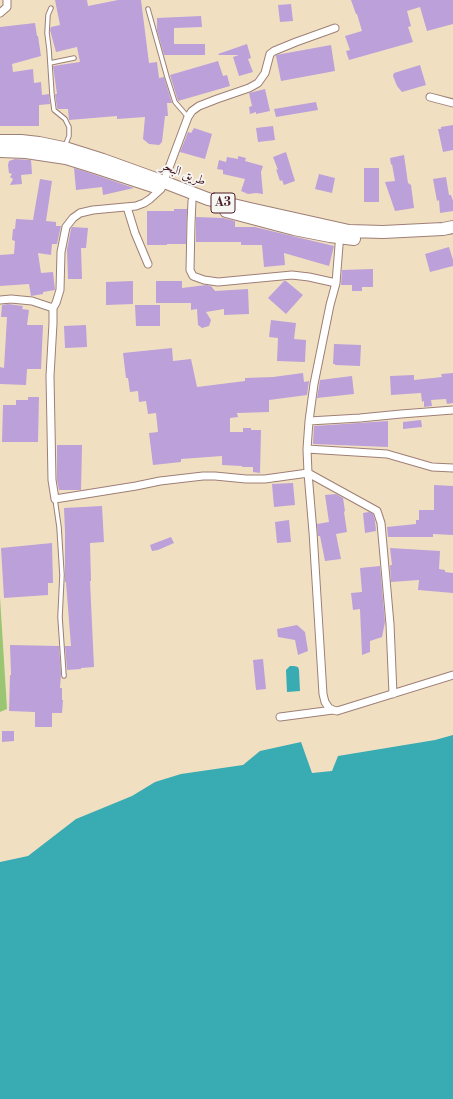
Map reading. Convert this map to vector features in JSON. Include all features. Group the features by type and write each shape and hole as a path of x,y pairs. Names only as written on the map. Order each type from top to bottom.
{"highway":[{"name":"طريق البحر","path":"0,141 38,143 103,160 163,186 192,201 294,229 340,233 349,231 383,232 443,229 453,227"},
{"name":"طريق البحر","path":"0,151 26,152 66,158 208,199 366,240 432,237 453,234"}],"street":[{"path":"0,13 7,7 7,0"},
{"path":"335,28 274,51 270,54 264,73 258,83 249,88 199,106 192,111 188,117 163,186 150,199 136,206 85,212 77,215 66,227 61,252 59,294 56,303 52,308 53,323 50,376 52,480 55,499 129,488 160,481 203,476 246,480 308,473 376,511 381,523 390,624 393,694"},
{"path":"430,97 453,103"},
{"path":"192,201 190,270 193,276 204,280 218,282 292,275 336,283"},
{"path":"128,207 135,233 148,264"},
{"path":"333,710 326,706 323,694 307,449 314,384 336,283 340,233"},
{"path":"0,300 11,299 32,302 52,308"},
{"path":"309,421 453,410"},
{"path":"307,449 387,454 432,467 453,468"},
{"path":"280,717 333,710 337,711 453,675"}],"lane":[{"path":"51,8 48,15 47,33 54,110 64,119 69,127 69,136 64,149"},
{"path":"148,9 166,77 175,102 188,117"},
{"path":"50,63 74,58"},
{"path":"55,499 59,527 62,575 60,617 64,676"}],"green space":[{"path":"0,597 7,709 0,712"}],"water":[{"path":"290,666 298,667 300,691 287,692 286,670"},
{"path":"453,735 453,1099 0,1099 0,862 28,856 76,819 132,796 155,782 181,774 243,765 260,751 301,742 312,773 332,771 338,756 435,740"}],"building":[{"path":"55,0 87,0 88,6 118,0 141,0 149,63 157,62 159,78 164,77 172,103 167,103 168,116 165,116 162,142 159,145 149,144 143,139 145,117 117,119 117,116 69,120 68,109 57,108 55,94 57,94 53,66 80,62 77,47 56,52 50,30 51,27 60,25"},
{"path":"351,0 453,0 453,24 427,31 420,7 407,11 411,26 408,27 413,42 349,60 346,51 350,50 345,36 362,31"},
{"path":"291,4 293,21 280,22 278,5"},
{"path":"201,16 202,27 174,28 174,44 205,44 205,55 164,55 157,30 157,18"},
{"path":"35,23 41,56 12,64 13,72 33,69 34,83 41,82 42,95 49,94 50,104 39,105 39,126 0,126 0,27"},
{"path":"247,44 251,58 248,59 253,72 239,76 233,57 239,55 218,54"},
{"path":"331,45 335,71 281,81 276,55"},
{"path":"218,61 223,76 227,75 230,86 178,101 170,75"},
{"path":"420,65 426,85 402,92 397,86 393,76 394,73"},
{"path":"265,89 270,111 250,114 249,107 252,106 249,93"},
{"path":"316,102 318,110 276,117 274,109"},
{"path":"453,125 453,150 443,152 438,129"},
{"path":"273,126 275,140 258,142 256,128"},
{"path":"194,128 212,134 205,159 180,152 188,132 191,133"},
{"path":"286,152 295,181 284,185 282,180 280,181 273,157"},
{"path":"404,155 408,183 411,185 414,208 395,211 385,182 395,181 390,158"},
{"path":"238,156 246,158 245,161 263,166 261,172 263,194 248,194 241,191 245,179 223,174 223,170 217,169 219,160 226,162 227,157 238,159"},
{"path":"15,159 31,160 32,174 21,175 22,184 10,185 13,179 10,177 12,174 9,173 8,165 9,161"},
{"path":"74,168 134,188 103,195 102,187 76,190"},
{"path":"364,168 379,168 379,202 364,202"},
{"path":"319,174 335,178 332,193 315,189"},
{"path":"446,177 449,195 451,195 453,201 453,211 440,213 439,200 437,201 433,179"},
{"path":"40,179 52,181 46,221 56,222 56,226 61,226 57,244 52,244 51,255 38,253 41,273 53,272 55,290 31,296 29,284 0,286 0,255 14,254 15,241 12,240 16,219 33,220"},
{"path":"174,209 187,209 186,244 147,245 147,211 174,211"},
{"path":"196,217 223,218 235,221 235,227 255,227 334,246 329,266 284,253 285,265 264,267 262,245 241,245 241,242 196,242"},
{"path":"72,227 88,228 86,248 81,248 82,279 68,279 67,249"},
{"path":"449,247 453,260 453,266 430,272 425,254"},
{"path":"373,269 373,287 362,287 362,291 352,291 352,285 341,285 342,270"},
{"path":"133,281 133,304 106,305 106,282"},
{"path":"156,281 182,281 182,288 206,285 211,286 215,291 248,289 249,314 224,315 224,309 206,312 211,320 209,326 202,328 198,325 197,309 191,310 191,303 156,303"},
{"path":"284,281 303,295 286,314 268,298"},
{"path":"8,304 23,306 22,309 29,310 27,325 43,325 41,369 27,369 26,385 0,384 0,367 4,368 7,317 1,317 2,305"},
{"path":"135,305 160,305 160,326 136,326"},
{"path":"271,320 296,323 294,339 306,340 305,362 277,361 278,338 269,337"},
{"path":"86,325 87,347 65,348 64,326"},
{"path":"334,344 361,345 360,366 333,364"},
{"path":"172,348 173,361 191,359 197,387 245,381 245,378 273,377 303,373 304,382 309,381 307,395 269,400 269,412 237,413 238,417 230,418 230,432 243,432 243,428 261,430 260,473 253,472 253,467 222,465 222,456 181,459 181,462 153,465 149,433 158,432 156,413 148,414 146,401 139,402 138,391 130,392 128,378 126,378 123,353"},
{"path":"453,373 453,403 447,404 446,399 431,400 432,406 424,407 424,401 422,402 421,393 391,395 390,376 414,375 414,380 442,377 441,374"},
{"path":"352,376 354,394 317,398 320,380"},
{"path":"28,397 39,397 38,442 2,442 3,405 16,405 16,400 28,400"},
{"path":"421,420 422,427 403,429 403,422"},
{"path":"388,421 388,447 313,444 314,426"},
{"path":"57,445 82,445 81,490 59,490 57,480"},
{"path":"293,483 295,505 274,507 272,484"},
{"path":"434,485 453,486 453,535 433,534 433,537 388,537 387,527 416,524 416,520 419,520 419,510 434,510"},
{"path":"336,494 343,498 347,532 336,534 341,559 325,561 320,536 318,536 317,524 329,522 325,495"},
{"path":"102,506 104,542 90,543 90,581 94,667 67,670 65,646 71,646 65,582 64,508"},
{"path":"369,512 373,514 376,531 365,533 363,513"},
{"path":"289,520 291,542 277,543 275,522"},
{"path":"171,537 174,543 152,551 150,545"},
{"path":"52,543 53,583 48,583 48,595 4,598 1,548"},
{"path":"390,548 440,551 439,569 445,570 445,572 453,573 453,593 418,590 419,580 391,582 390,565 392,565"},
{"path":"380,566 385,622 382,637 370,641 370,652 362,655 360,609 353,610 351,593 362,592 360,568"},
{"path":"297,625 305,632 308,651 298,655 295,640 278,637 277,629"},
{"path":"10,645 59,646 61,674 60,688 62,688 63,700 62,713 52,713 52,727 35,727 35,712 9,711 11,675"},
{"path":"263,659 266,689 256,690 253,660"},
{"path":"2,731 14,731 14,741 2,742"}]}
